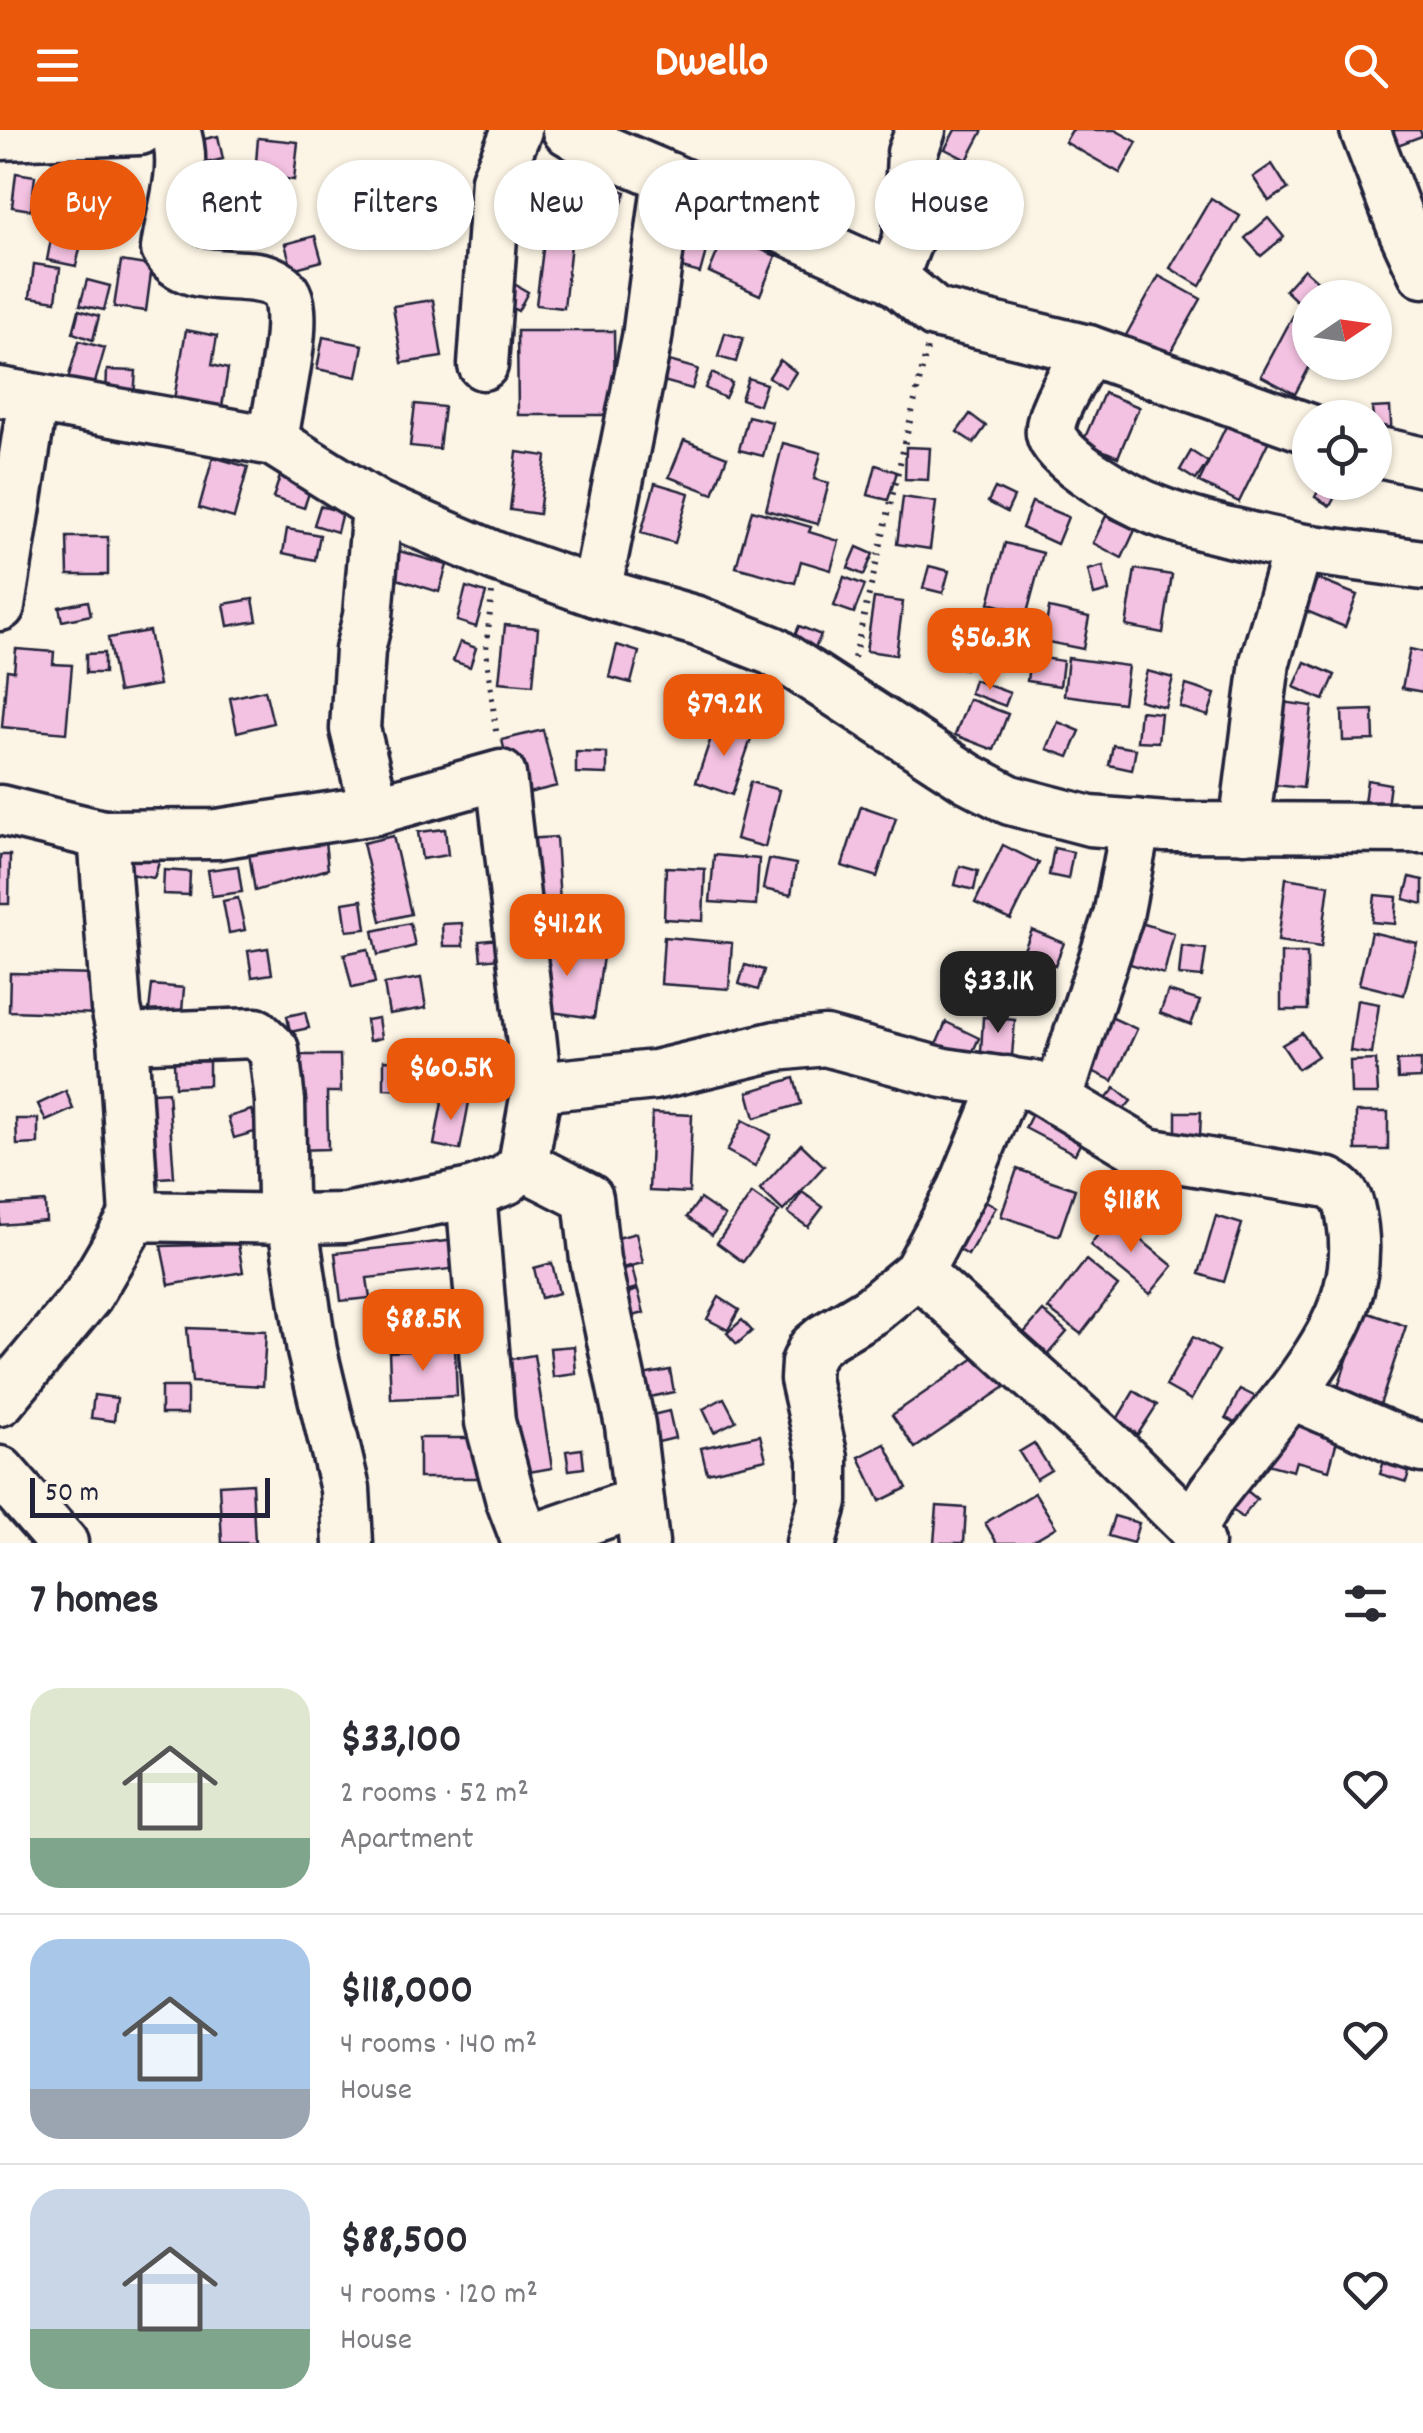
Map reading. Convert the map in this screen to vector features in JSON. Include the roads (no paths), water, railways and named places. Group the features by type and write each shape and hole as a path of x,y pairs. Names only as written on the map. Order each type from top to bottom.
{"street":[{"path":"0,135 140,130"},
{"path":"175,130 181,164 166,249 172,260 179,267 229,277 273,279 286,290 290,312 273,440"},
{"path":"483,365 496,180 517,130"},
{"path":"567,130 639,165"},
{"path":"893,278 908,238 912,153 921,130"},
{"path":"1365,130 1423,273"},
{"path":"596,592 647,338 658,250"},
{"path":"831,250 893,278 935,314 1088,350 1292,423"},
{"path":"1088,350 1051,421 1055,444 1098,478 1156,510 1298,548 1423,564"},
{"path":"0,606 17,395 273,440 377,506 496,557 596,592 697,621 772,652 968,778 1010,800 1090,821 1244,828 1423,828"},
{"path":"1392,455 1423,462"},
{"path":"375,810 355,729 377,506"},
{"path":"1244,828 1266,662 1298,548"},
{"path":"0,810 103,834 218,834 375,810 502,776 537,1087 523,1166 506,1180 471,1193 346,1218 134,1216"},
{"path":"1057,1100 1118,916 1136,824"},
{"path":"0,1401 88,1295 134,1216 123,1038 116,1008 103,834"},
{"path":"123,1038 256,1034 274,1050 280,1101 282,1196 292,1219 312,1351 345,1489 348,1543"},
{"path":"537,1087 655,1075 776,1046 826,1041 926,1069 1034,1086 1147,1154 1330,1183 1343,1190 1350,1204 1355,1243 1353,1282 1340,1318 1291,1394 1212,1494 1195,1535 1114,1449 918,1272"},
{"path":"811,1543 823,1501 823,1458 805,1379 806,1362 824,1338 872,1310 918,1272 963,1188 1007,1081"},
{"path":"471,1193 490,1422 511,1501 527,1542 642,1522 630,1425 595,1260 588,1198 523,1166"},
{"path":"1291,1394 1368,1429 1423,1448"},
{"path":"0,1471 63,1543"}]}
